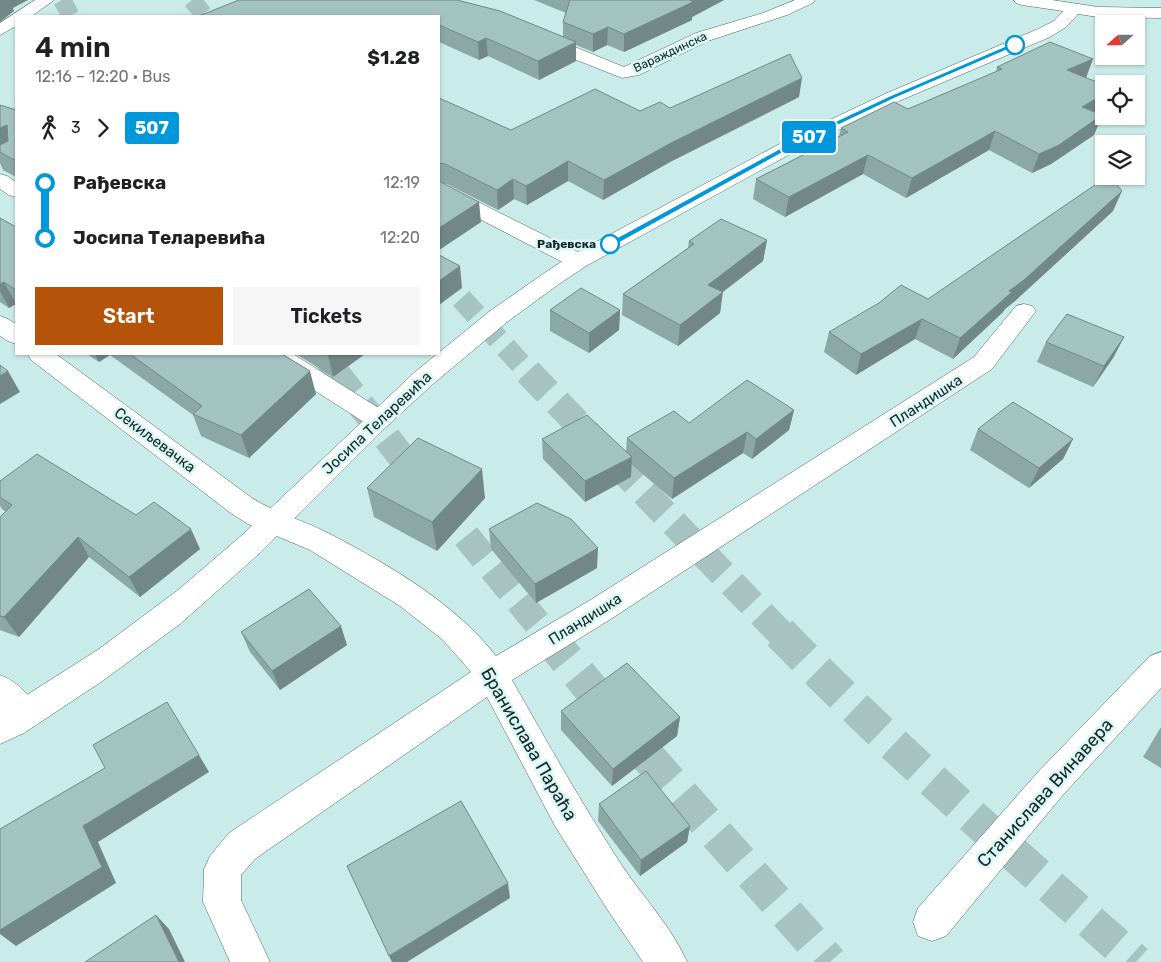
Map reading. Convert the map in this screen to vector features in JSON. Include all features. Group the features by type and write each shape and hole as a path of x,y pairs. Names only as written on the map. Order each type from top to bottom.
{"street":[{"path":"23,15 46,0"},
{"name":"Вараждинска","path":"526,33 622,73 633,71 701,37 760,19 807,0"},
{"path":"1022,0 1073,9 1124,13 1161,13"},
{"name":"Јосипа Теларевића","path":"12,722 90,674 208,584 378,420 456,350 511,306 578,261 796,143 893,97 1044,33 1060,24 1073,9"},
{"path":"0,30 15,20"},
{"path":"0,180 15,190"},
{"path":"440,191 578,261"},
{"name":"Пландишка","path":"250,962 222,902 224,869 242,846 492,676 603,608 983,363 1024,311"},
{"path":"0,324 15,335"},
{"name":"Секиљевачка","path":"41,355 242,506 273,523"},
{"path":"278,355 378,420"},
{"name":"Бранислава Параћа","path":"273,523 320,542 410,598 454,631 476,654 492,676 568,814 620,896 667,962"},
{"name":"Станислава Винавера","path":"932,922 1050,784 1161,666"},
{"path":"0,689 12,722"}],"building":[{"path":"239,0 457,0 500,11 576,42 538,61 486,38 478,42 440,25 440,15 202,15"},
{"path":"570,0 690,0 693,2 624,34 608,27 593,34 563,22"},
{"path":"1050,42 1093,59 1067,70 1095,81 1095,99 1082,107 1095,112 1095,120 1059,145 1039,154 995,131 912,178 868,155 789,197 756,179 848,132 841,128 894,102 908,109 1002,69 997,67"},
{"path":"790,54 802,78 671,143 604,180 568,161 526,186 513,179 497,190 440,163 440,98 511,130 595,89 640,111 660,102 670,108"},
{"path":"0,105 15,110 14,160 0,152 0,145 8,141 7,125 0,128"},
{"path":"440,182 479,202 440,227"},
{"path":"1095,185 1117,185 1122,191 1024,280 1009,291 1012,292 960,338 922,319 861,354 829,332 879,303 901,285 928,299"},
{"path":"0,218 15,226 15,289 4,282 0,284"},
{"path":"721,219 767,240 708,285 723,292 680,325 623,294 694,244 689,241"},
{"path":"440,256 460,266 440,280"},
{"path":"581,288 620,310 589,333 550,310"},
{"path":"1067,314 1124,337 1104,366 1046,342"},
{"path":"131,355 284,355 310,371 241,435 193,414 202,406"},
{"path":"0,365 8,371 0,376"},
{"path":"747,380 794,410 756,439 747,432 674,478 627,438 674,411 689,423"},
{"path":"1013,402 1073,439 1039,468 978,429"},
{"path":"587,415 632,457 585,481 542,439"},
{"path":"418,438 482,469 432,522 367,488"},
{"path":"37,454 136,515 154,502 191,529 129,577 78,537 4,617 0,616 0,517 12,505 0,497 0,481"},
{"path":"537,503 571,519 598,548 535,584 489,529"},
{"path":"309,589 341,626 272,671 241,632"},
{"path":"627,663 680,717 613,769 561,711"},
{"path":"167,702 199,755 83,826 102,867 0,930 0,829 105,768 93,745"},
{"path":"646,771 690,826 641,860 599,804"},
{"path":"461,801 508,883 389,956 347,866"},
{"path":"156,915 179,962 85,962"}],"tunnel":[{"path":"62,0 70,15"},
{"path":"192,0 204,15"},
{"path":"440,275 529,373"},
{"path":"322,355 336,373"},
{"path":"335,372 546,634"},
{"path":"528,372 781,634"},
{"path":"545,633 632,739 830,962"},
{"path":"781,634 910,760 1136,962"}],"bus line":[{"name":"507","path":"610,244 796,143 893,97 1015,45"}],"place":[{"name":"Рађевска","path":"610,244"}]}
